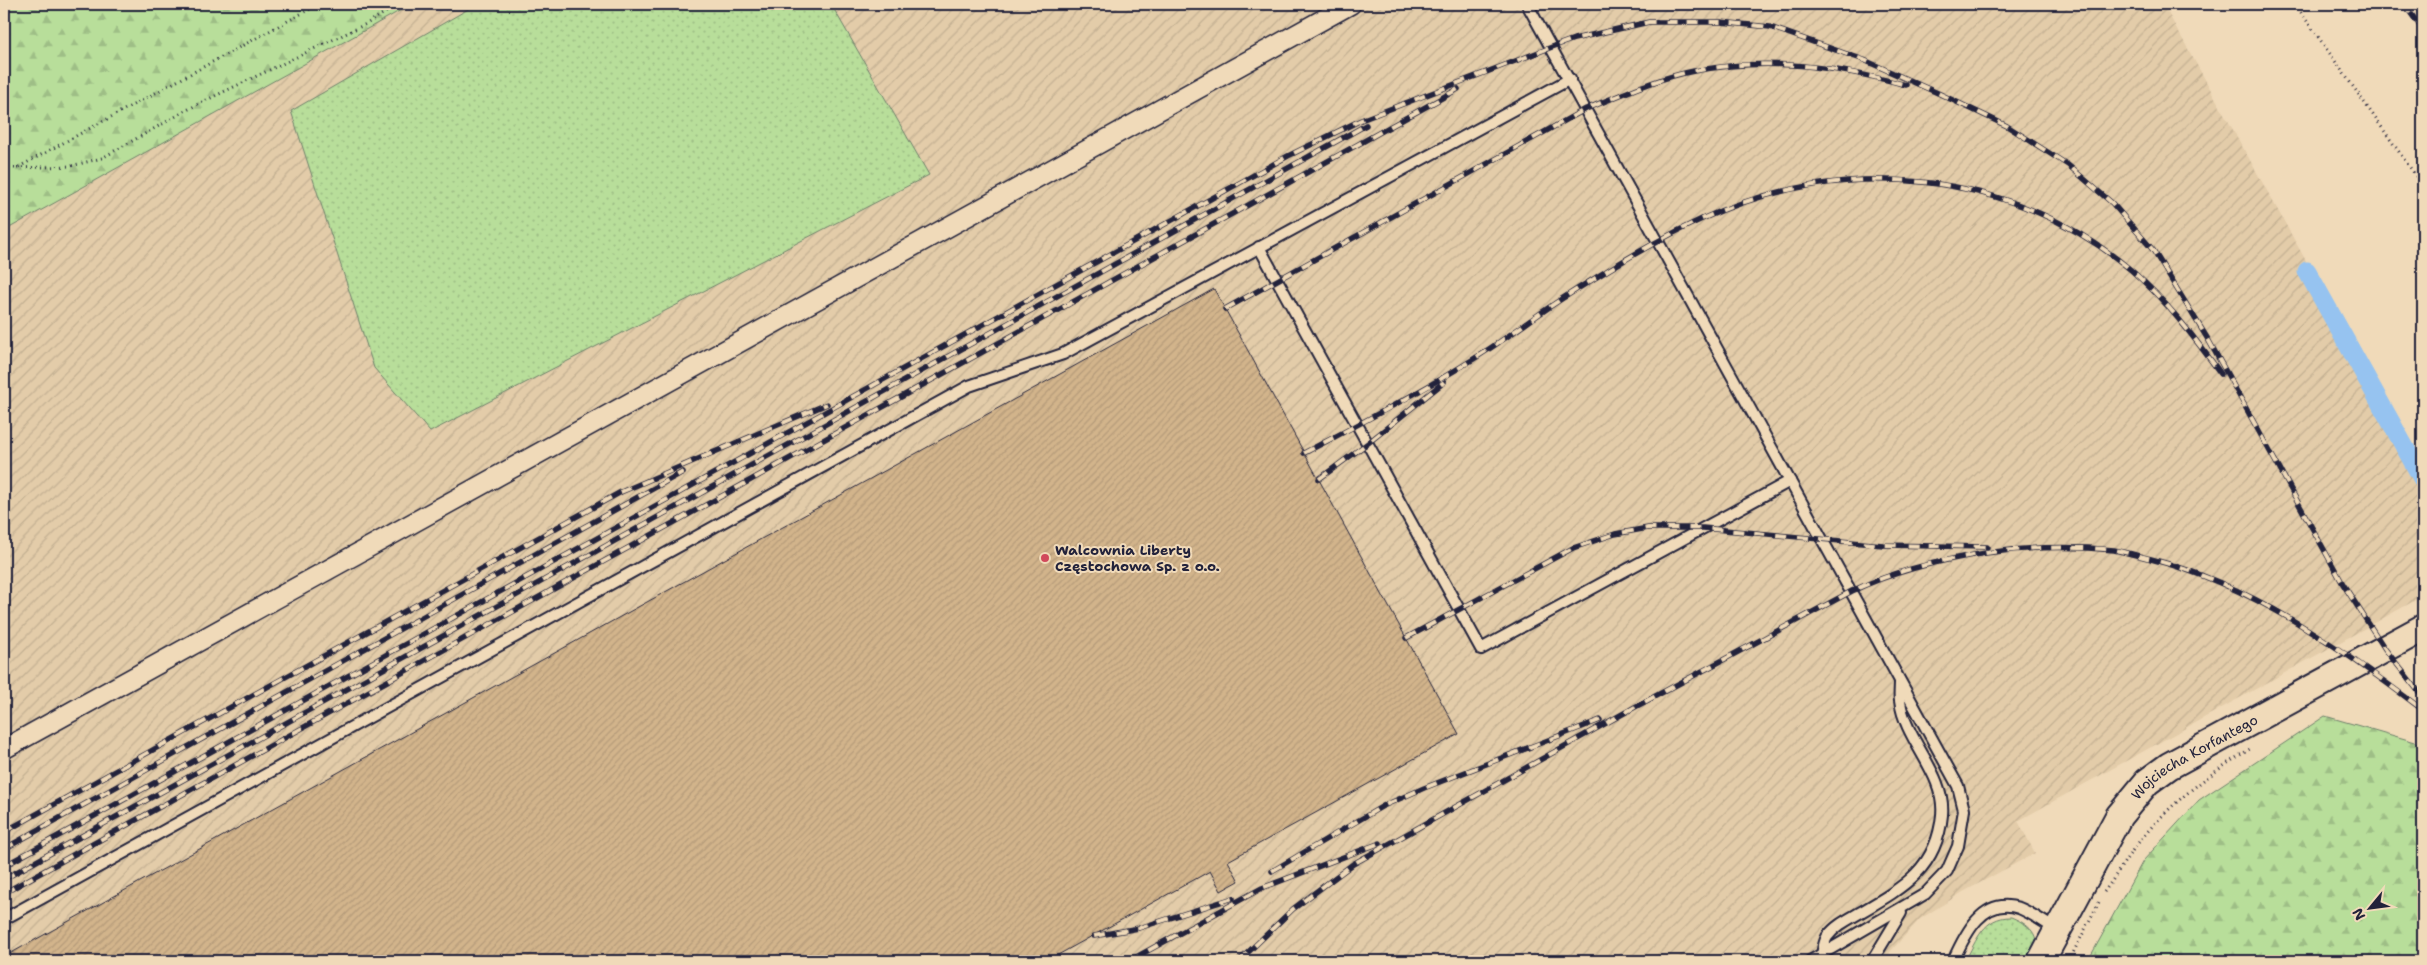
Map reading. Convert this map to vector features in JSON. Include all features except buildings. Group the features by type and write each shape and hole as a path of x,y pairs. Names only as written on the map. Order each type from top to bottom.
{"street":[{"path":"4,749 1351,4"},
{"name":"Wojciecha Korfantego","path":"2041,961 2119,816 2147,782 2169,766 2423,628"}],"lane":[{"path":"1527,4 1958,786 1964,810 1958,846 1947,871 1925,894 1907,906 1827,955 1810,961"},
{"path":"4,919 969,386 1063,354 1570,79"},
{"path":"1259,247 1481,649 1790,481"},
{"path":"1827,955 1826,938 1838,925 1890,895 1914,877 1931,856 1938,839 1942,812 1940,791 1905,717 1900,701 1900,680"},
{"path":"1872,961 1896,918 1907,906"},
{"path":"1953,961 1979,916 1995,906 2019,908 2058,931"}],"path":[{"path":"17,168 319,4"},
{"path":"4,168 71,166 102,158 196,104 368,23 400,4"},
{"path":"2295,4 2423,186"},
{"path":"2069,961 2101,897 2139,842 2163,816 2206,778 2257,745"}],"shaded area":[{"path":"358,4 2163,4 2423,471 2423,596 2018,821 2035,853 1963,892 1920,919 1890,952 1888,961 4,961 4,201"}],"green space":[{"path":"4,4 412,4 4,231"},
{"path":"477,4 831,4 929,175 430,432 374,368 291,111"},
{"path":"2325,716 2419,743 2423,746 2423,961 2082,961 2089,959 2143,861 2199,800"},
{"path":"2011,917 2025,924 2034,934 2036,946 2031,961 1965,961 1977,938 1987,925 2001,918"}],"waterway":[{"path":"2307,271 2423,480"}],"railway":[{"path":"2404,4 2423,30"},
{"path":"2418,4 2423,12"},
{"path":"4,866 1288,156 1361,120 1552,47 1574,39 1649,22 1721,22 1770,27 1864,60 2007,126 2068,165 2112,203 2153,250 2209,341 2343,584 2385,649 2423,697"},
{"path":"1225,309 1586,109 1653,82 1680,74 1721,67 1775,64 1853,73 1906,85"},
{"path":"4,893 1458,89"},
{"path":"4,879 1366,125"},
{"path":"1304,453 1386,410 1447,375 1563,298 1631,256 1702,219 1756,198 1812,185 1868,180 1924,182 1979,192 2033,210 2084,236 2131,270 2168,306 2221,374"},
{"path":"1319,479 1368,443 1444,382"},
{"path":"4,832 621,492 827,404"},
{"path":"4,849 683,472"},
{"path":"1406,638 1573,548 1615,534 1648,528 1703,528 1883,545 1987,547"},
{"path":"1239,961 1293,909 1353,864 1635,707 1852,591 1901,572 1952,559 2018,549 2082,548 2119,551 2188,570 2225,585 2294,621 2360,664 2423,710"},
{"path":"1272,871 1383,806 1424,788 1600,720"},
{"path":"1129,961 1262,888 1380,843"},
{"path":"1094,936 1139,928 1233,898"}],"place":[{"name":"Walcownia Liberty Częstochowa Sp. z o.o.","path":"1045,558"}]}
